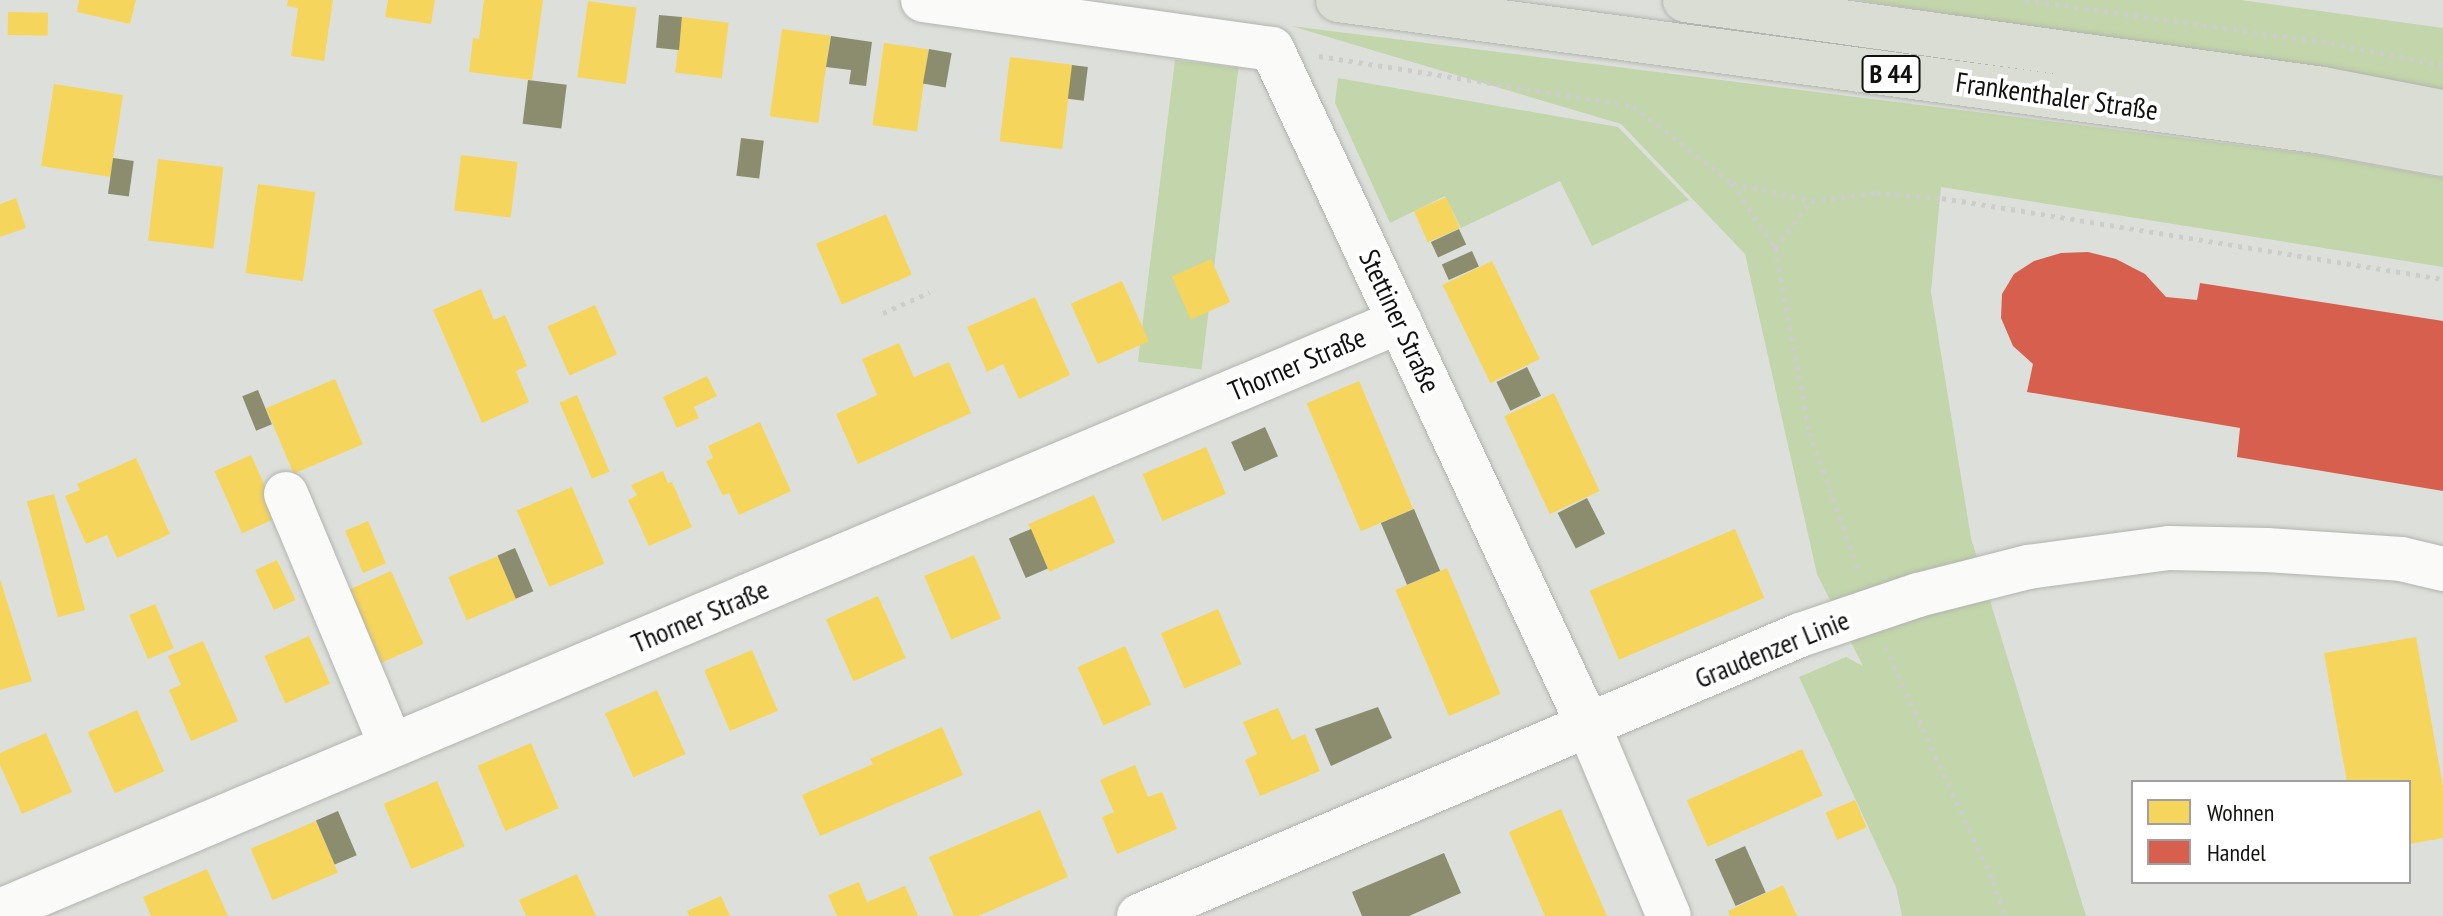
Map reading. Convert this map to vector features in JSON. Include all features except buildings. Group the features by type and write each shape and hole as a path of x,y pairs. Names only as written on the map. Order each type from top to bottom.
{"main road":[{"name":"Frankenthaler Straße","path":"1338,0 2323,132 2443,154"},
{"name":"Frankenthaler Straße","path":"1685,0 2323,89 2443,112"}],"street":[{"path":"923,0 1272,49"},
{"name":"Stettiner Straße","path":"1272,49 1589,727 1669,916"},
{"name":"Thorner Straße","path":"0,911 1400,321"},
{"path":"286,494 391,745"},
{"name":"Graudenzer Linie","path":"1139,916 1800,635 1918,595 2028,567 2169,548 2267,550 2401,559 2443,569"}],"path":[{"path":"2025,0 2331,43 2443,65"},
{"path":"1272,49 1633,106 1732,183 1775,248 1811,201"},
{"path":"1732,183 1811,201 1876,193 1942,198 2443,279"},
{"path":"883,313 930,292"}],"green space":[{"path":"1857,0 2241,0 2443,28 2443,91"},
{"path":"1291,26 2318,155 2443,178 2443,267 1941,187 1931,292 1971,538 2086,916 1902,916 1896,887 1799,677 1846,657 1863,666 1817,574 1745,254 1621,124"},
{"path":"1175,60 1239,68 1201,370 1138,362"},
{"path":"1338,78 1618,127 1689,200 1592,246 1560,181 1461,228 1445,196 1390,223 1335,103"}]}
